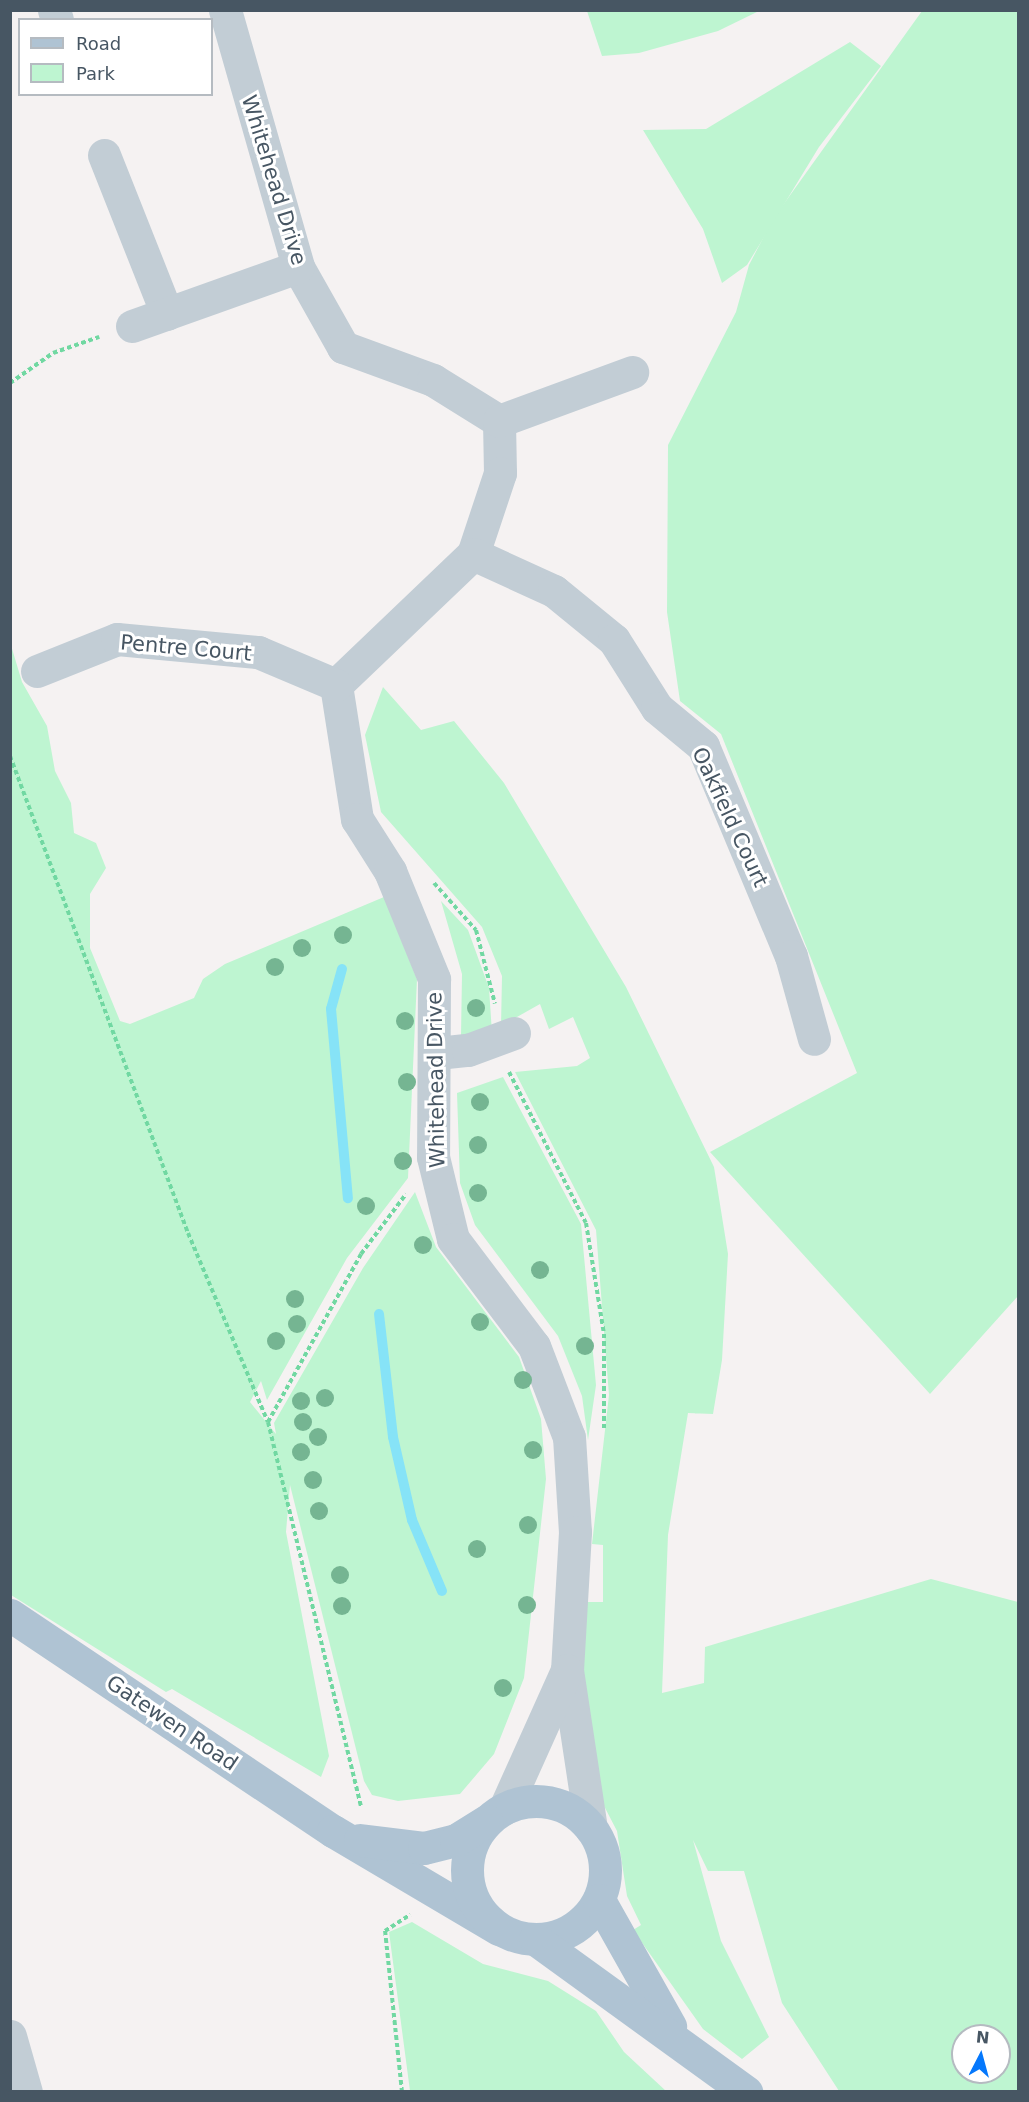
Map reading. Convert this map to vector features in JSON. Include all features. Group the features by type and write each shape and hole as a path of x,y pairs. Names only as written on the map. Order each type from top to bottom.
{"main road":[{"name":"Gatewen Road","path":"10,1615 333,1831 499,1929 535,1939 677,2037 746,2091"},
{"name":"Gatewen Road","path":"333,1831 377,1845 424,1848 456,1840 496,1815 552,1802 574,1811 591,1828 605,1862 599,1900 677,2037"},
{"path":"496,1815 474,1838 467,1878 473,1898 499,1929"},
{"path":"535,1939 573,1929 599,1900"}],"street":[{"name":"Whitehead Drive","path":"225,10 298,267 343,347 433,380 499,421"},
{"path":"104,155 167,314"},
{"path":"132,326 298,267"},
{"path":"336,685 473,554 501,473 499,421 632,372"},
{"name":"Oakfield Court","path":"473,554 554,591 614,640 657,708 703,746 791,956 814,1039"},
{"name":"Pentre Court","path":"37,671 117,639 258,652 336,685"},
{"name":"Whitehead Drive","path":"336,685 357,819 390,871 434,980 437,1053 433,1157 453,1239 534,1346 569,1437 575,1532 567,1670 591,1828"},
{"path":"437,1053 468,1050 505,1035"},
{"name":"Whitehead Drive","path":"496,1815 567,1670"},
{"path":"10,2036 26,2091"}],"path":[{"path":"10,383 53,353 132,326"},
{"path":"10,756 188,1233 268,1422 363,1811"},
{"path":"390,871 411,860 476,930 491,971 505,1035 586,1223 604,1334 603,1441"},
{"path":"268,1422 361,1254 433,1157"},
{"path":"402,2091 385,1931 442,1895"}],"green space":[{"path":"587,10 759,11 718,31 639,53 602,56"},
{"path":"922,11 1018,11 1018,1296 930,1394 710,1152 857,1073 721,734 680,701 667,612 668,445 736,312 749,265 773,219"},
{"path":"850,42 881,66 819,147 747,265 722,283 703,229 643,130 706,129"},
{"path":"10,642 22,682 47,726 55,771 71,803 74,833 96,843 106,868 90,894 90,948 120,1021 130,1024 194,998 203,979 225,964 384,897 417,979 408,1178 347,1258 267,1400 261,1381 250,1402 276,1434 274,1423 363,1268 415,1192 436,1247 519,1357 541,1419 546,1479 524,1678 494,1754 460,1794 398,1801 372,1795 364,1781 290,1485 286,1532 329,1756 321,1777 172,1689 166,1692 11,1595"},
{"path":"383,687 421,730 454,721 504,783 626,987 714,1167 728,1254 722,1360 713,1414 688,1413 668,1535 662,1693 704,1683 705,1647 931,1579 1018,1602 1018,2091 839,2091 782,2003 744,1871 708,1871 693,1840 721,1941 769,2037 742,2059 703,2029 633,1930 641,1925 627,1896 617,1831 603,1804 581,1707 586,1602 603,1602 603,1545 592,1544 609,1395 596,1230 515,1072 577,1066 590,1058 573,1017 549,1029 540,1004 501,1026 502,976 482,927 381,812 365,735"},
{"path":"441,901 468,930 489,988 492,1033 461,1036 462,974"},
{"path":"503,1077 581,1224 596,1385 588,1440 582,1396 558,1336 475,1225 460,1183 457,1093"},
{"path":"412,1922 483,1964 548,1981 596,2011 624,2052 666,2091 410,2091 389,1932"}],"waterway":[{"path":"342,969 331,1009 348,1198"},
{"path":"379,1314 393,1437 412,1520 442,1591"}]}
